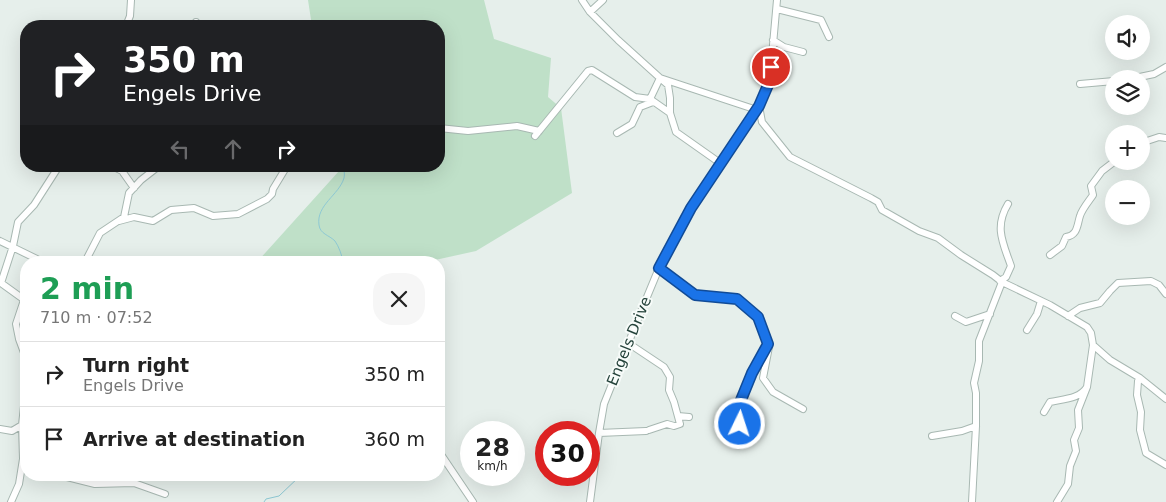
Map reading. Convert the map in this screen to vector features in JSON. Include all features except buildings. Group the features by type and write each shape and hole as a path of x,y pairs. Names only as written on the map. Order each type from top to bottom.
{"street":[{"path":"128,20 131,0"},
{"path":"582,0 590,12 618,40 668,85 670,113 676,132 720,163"},
{"path":"590,12 603,0"},
{"name":"Engels Drive","path":"600,427 604,404 659,268 691,208 758,108 768,85 777,9 776,0"},
{"path":"777,9 821,20 829,36"},
{"path":"773,40 784,47 803,52"},
{"path":"1150,75 1166,67"},
{"path":"445,129 468,131 517,126 537,134 588,71 592,70 635,97 652,100 670,113"},
{"path":"616,134 632,124 640,107 652,100 660,78"},
{"path":"660,78 758,108 762,122 790,157 878,202 882,210 905,224 938,238 1001,282 1041,301 1087,327 1091,333 1093,345 1087,387 1078,410 1079,428 1074,440 1076,451 1070,466 1068,484 1056,502"},
{"path":"1080,84 1105,83"},
{"path":"1150,140 1159,137 1166,138"},
{"path":"1050,255 1062,246 1066,237 1072,236 1077,230 1080,216 1093,195 1091,186 1105,169"},
{"path":"20,296 1,283 13,246 18,222 34,205 55,172"},
{"path":"123,172 134,188"},
{"path":"88,256 100,232 124,217 130,193 141,180 151,172"},
{"path":"119,221 134,217 153,221 171,210 194,208 213,216 238,214 267,199 272,194 283,172"},
{"path":"972,502 976,426 976,392 974,383 979,361 979,341 1001,282 1012,266 1002,242 1001,223 1003,213 1008,204"},
{"path":"0,241 32,256"},
{"path":"659,268 695,295 737,299 758,317 769,347 762,378 774,392 803,408"},
{"path":"1068,316 1080,308 1095,306 1100,303 1118,283 1151,281 1159,285 1166,294"},
{"path":"1027,330 1038,314 1041,301"},
{"path":"20,313 16,324 20,342"},
{"path":"955,316 966,322 990,314"},
{"path":"600,433 647,430 667,424 674,426 680,424 674,402 668,390 670,377 664,367 628,342"},
{"path":"740,424 741,400 752,373 768,344"},
{"path":"1093,345 1110,360 1140,378 1166,399"},
{"path":"1140,378 1137,395 1141,412 1140,430 1146,452 1166,465"},
{"path":"1044,412 1050,402 1080,395 1087,387"},
{"path":"678,416 689,417"},
{"path":"0,429 12,431 20,426"},
{"path":"932,436 962,431 976,426"},
{"path":"445,460 473,502"},
{"path":"11,502 20,479"},
{"path":"83,481 95,484 134,483 164,494"},
{"name":"Engels Drive","path":"590,502 592,486"}],"green space":[{"path":"308,0 484,0 494,39 551,58 548,97 561,108 572,193 476,251 445,258 445,256 262,256 338,172 445,172 445,20 311,20"}],"waterway":[{"path":"341,256 335,241 320,228 319,218 324,206 338,190 344,178 344,172"},
{"path":"264,502 266,499 279,496 295,481"}],"route":[{"path":"740,424 741,400 752,373 768,344 758,317 737,299 695,295 659,268 691,208 759,106 768,85 771,67"}]}
